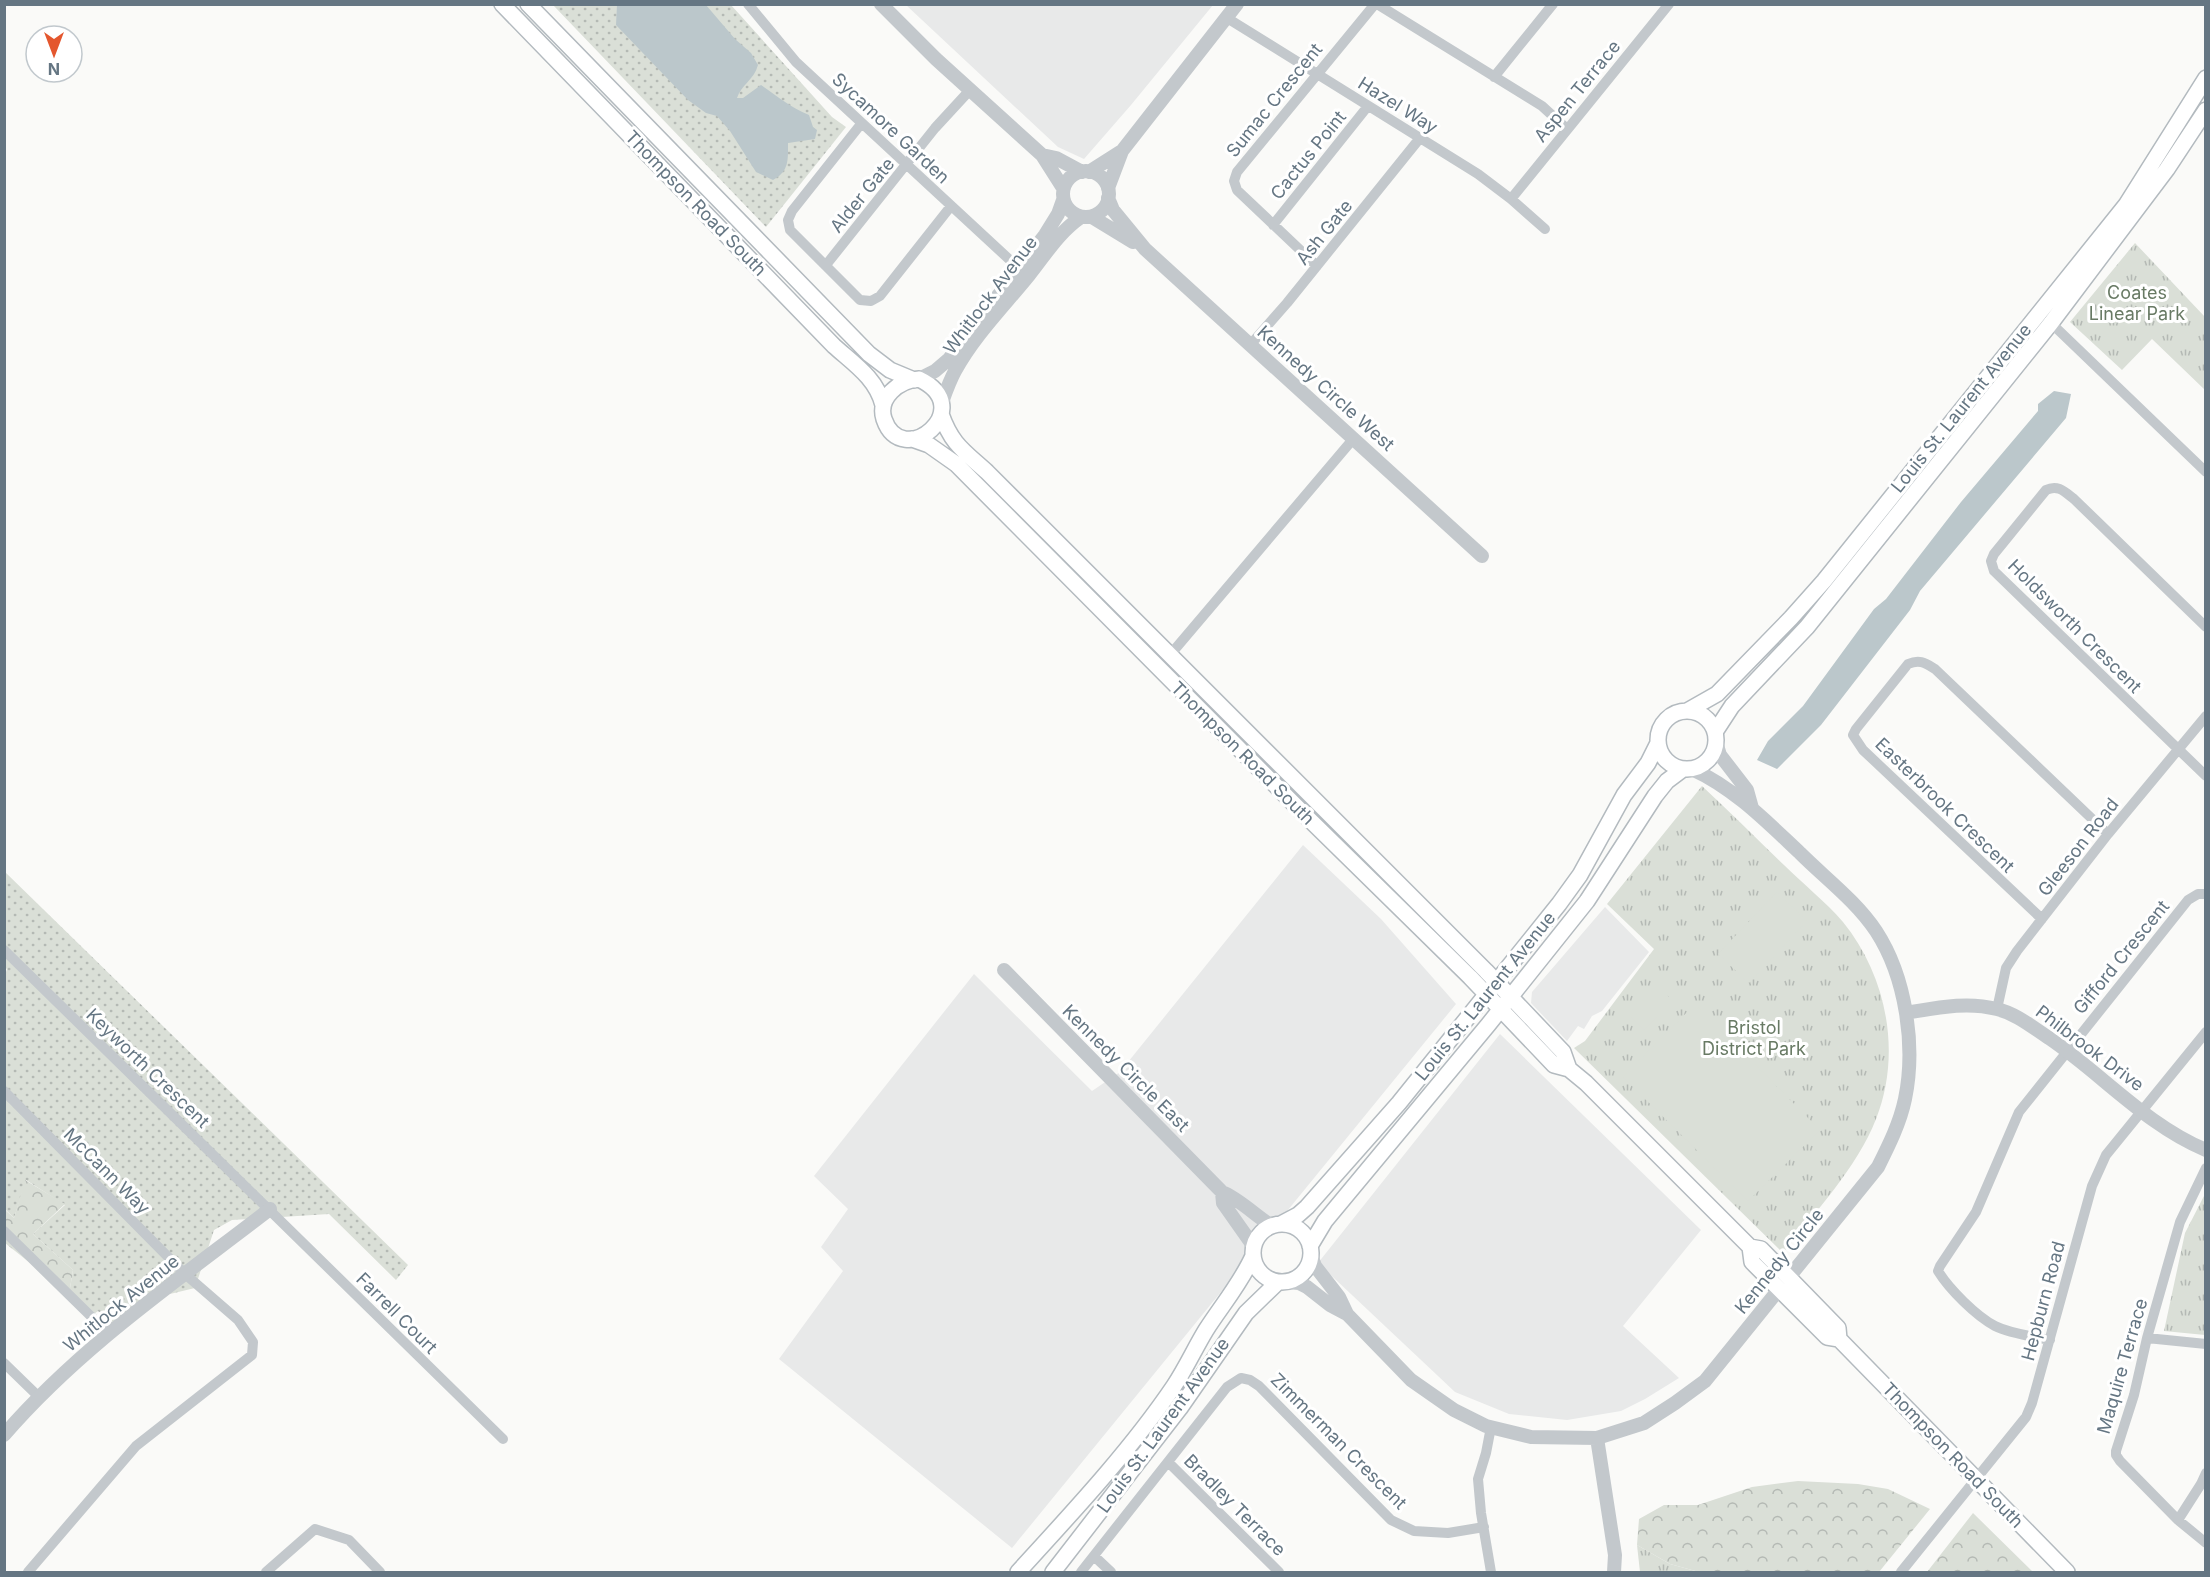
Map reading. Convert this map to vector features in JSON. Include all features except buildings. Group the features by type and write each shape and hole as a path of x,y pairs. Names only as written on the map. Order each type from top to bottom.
{"main road":[{"name":"Thompson Road South","path":"502,4 834,346 869,377 880,394 883,405"},
{"name":"Thompson Road South","path":"528,4 869,354 891,370 916,380"},
{"name":"Louis St. Laurent Avenue","path":"1686,711 1717,694 1791,618 1824,580 2126,205 2205,78"},
{"name":"Louis St. Laurent Avenue","path":"1716,737 1732,706 1807,627 2051,323 2167,169 2205,110"},
{"path":"916,380 934,389 941,410 938,424 922,437 903,438 887,426 883,416 883,405 890,392 916,380"},
{"name":"Thompson Road South","path":"941,410 954,442 987,472 1496,982 1505,1003"},
{"name":"Thompson Road South","path":"912,439 929,445 956,464 1301,812 1486,994 1505,1003 1563,1052 1569,1069 1749,1247 1752,1262 1827,1337 1839,1339 2067,1572"},
{"path":"1686,711 1704,717 1711,724 1716,737 1714,751 1709,759 1701,765 1688,769 1666,760 1658,743 1662,725 1669,718 1686,711"},
{"name":"Louis St. Laurent Avenue","path":"1277,1225 1298,1215 1307,1207 1399,1103 1559,904 1580,874 1624,795 1648,763 1658,743"},
{"name":"Louis St. Laurent Avenue","path":"1310,1250 1325,1221 1587,901 1660,788 1688,769"},
{"path":"1277,1225 1291,1226 1299,1230 1310,1250 1309,1265 1304,1273 1296,1279 1282,1282 1261,1274 1256,1266 1253,1252 1264,1231 1277,1225"},
{"name":"Thompson Road South","path":"1749,1247 1761,1249 1789,1276 1838,1328 1839,1339"},
{"name":"Louis St. Laurent Avenue","path":"1017,1572 1087,1495 1146,1424 1173,1387 1206,1331 1241,1280 1253,1252"},
{"name":"Louis St. Laurent Avenue","path":"1053,1572 1180,1408 1246,1313 1282,1282"}],"street":[{"name":"Sycamore Garden","path":"748,4 796,62 1024,272"},
{"path":"881,4 936,59 1042,155 1070,211 1086,217 1103,210 1122,151 1237,4"},
{"path":"1376,4 1542,106 1567,129"},
{"name":"Sumac Crescent","path":"1317,266 1237,190 1234,181 1237,172 1316,73 1376,4"},
{"name":"Aspen Terrace","path":"1511,199 1669,4"},
{"path":"1494,77 1552,5"},
{"name":"Hazel Way","path":"1227,18 1478,174 1511,199 1545,230"},
{"name":"Alder Gate","path":"826,266 936,128 970,90"},
{"name":"Cactus Point","path":"1273,225 1368,106"},
{"path":"861,124 792,211 788,220 790,230 860,300 871,301 880,296 951,206"},
{"name":"Ash Gate","path":"1251,344 1420,138"},
{"path":"1063,194 1070,177 1086,172 1122,151"},
{"path":"1042,155 1056,158 1101,177 1108,193"},
{"name":"Kennedy Circle West","path":"1108,193 1113,210 1145,249 1482,556"},
{"name":"Whitlock Avenue","path":"941,410 954,372 1024,272 1058,214 1063,194"},
{"name":"Whitlock Avenue","path":"916,380 944,364 1066,227 1086,217"},
{"name":"Kennedy Circle West","path":"1086,217 1145,249"},
{"path":"2051,323 2205,472"},
{"path":"1170,655 1354,438"},
{"name":"Holdsworth Crescent","path":"2178,750 1994,571 1991,561 1994,554 2046,490 2055,487 2074,499 2205,627"},
{"name":"Easterbrook Crescent","path":"2042,919 1863,750 1853,735 1856,729 1908,664 1917,660 1935,669 2108,834"},
{"name":"Gleeson Road","path":"1997,1009 2006,968 2017,951 2108,834 2205,716"},
{"name":"Kennedy Circle","path":"1716,737 1725,762 1747,790 1752,808"},
{"path":"2178,750 2205,776"},
{"name":"Kennedy Circle","path":"1282,1282 1299,1283 1347,1314 1412,1380 1454,1410 1491,1427 1531,1437 1597,1438 1644,1423 1675,1404 1705,1381 1878,1167 1895,1132 1905,1099 1908,1058 1906,1013 1891,956 1875,930 1856,907 1752,808 1718,783 1688,769"},
{"name":"Gifford Crescent","path":"2050,1340 1995,1326 1983,1319 1944,1281 1938,1271 1942,1260 1976,1212 2000,1161 2013,1122 2067,1050 2188,900 2198,894 2205,894"},
{"name":"Keyworth Crescent","path":"4,950 270,1209"},
{"name":"Kennedy Circle East","path":"1004,970 1222,1192 1232,1196 1255,1215 1277,1225"},
{"name":"Philbrook Drive","path":"1906,1013 1949,1005 1997,1009 2018,1017 2067,1050 2170,1133 2205,1150"},
{"name":"Hepburn Road","path":"1901,1572 2026,1417 2050,1340 2092,1186 2106,1155 2205,1032"},
{"name":"McCann Way","path":"4,1092 185,1274 238,1320 253,1342 252,1355 136,1446 28,1572"},
{"name":"Maquire Terrace","path":"2205,1168 2180,1222 2116,1455 2178,1520 2205,1543"},
{"name":"Kennedy Circle East","path":"1222,1192 1224,1203 1253,1252"},
{"name":"Whitlock Avenue","path":"4,1435 39,1397 109,1334 270,1209"},
{"name":"Farrell Court","path":"270,1209 503,1439"},
{"path":"4,1231 109,1334"},
{"name":"Kennedy Circle","path":"1310,1250 1315,1266 1339,1297 1347,1314"},
{"path":"2147,1338 2205,1344"},
{"path":"4,1364 39,1397"},
{"name":"Zimmerman Crescent","path":"1081,1572 1227,1386 1241,1378 1259,1386 1391,1520 1414,1531 1448,1533 1484,1527"},
{"path":"1491,1427 1478,1479 1491,1572"},
{"path":"1597,1438 1615,1555 1614,1572"},
{"name":"Bradley Terrace","path":"1168,1462 1279,1572"},
{"path":"2178,1520 2201,1484 2205,1473"},
{"path":"266,1572 315,1529 349,1540 380,1572"},
{"path":"1094,1556 1111,1572"}],"shaded area":[{"path":"617,5 706,5 735,39 751,53 758,65 754,75 741,89 737,98 743,98 761,85 809,115 813,127 817,130 815,139 788,143 785,169 773,180 756,172 730,131 717,116 706,113 688,100 616,25"},
{"path":"906,5 1213,5 1084,159 1058,147"},
{"path":"2054,391 2071,394 2066,418 1920,591 1910,610 1821,725 1777,769 1757,760 1768,741 1803,706 1874,609 1886,599 1961,502 2038,411 2038,404"},
{"path":"1303,845 1381,919 1456,1004 1012,1548 779,1359 843,1271 821,1247 848,1209 814,1176 974,974 1092,1091 1120,1072"},
{"path":"1605,907 1649,952 1602,1011 1592,1016 1584,1029 1578,1026 1567,1041 1531,1003 1532,992"},
{"path":"1500,1034 1701,1230 1623,1326 1679,1378 1621,1411 1567,1420 1509,1414 1455,1392 1318,1263"}],"green space":[{"path":"553,5 731,5 832,117 846,127 766,227"},
{"name":"Coates Linear Park","path":"2135,243 2205,317 2205,390 2152,339 2122,370 2070,322"},
{"name":"Bristol District Park","path":"1702,786 1843,922 1858,943 1870,966 1880,991 1886,1016 1889,1042 1888,1068 1884,1094 1876,1119 1847,1172 1783,1253 1574,1048 1585,1041 1654,949 1607,904"},
{"path":"4,871 408,1265 396,1280 329,1214 232,1220 214,1230 195,1288 149,1299 121,1332 98,1311 94,1314 69,1294 73,1270 33,1234 65,1205 26,1180 14,1218 5,1209 4,978 7,969 4,967"},
{"path":"1777,892 1807,921 1749,983 1718,954"},
{"path":"1657,985 1673,1001 1644,1030 1628,1014"},
{"path":"1695,1004 1820,1130 1748,1201 1623,1077"},
{"path":"25,1180 65,1204 33,1234 73,1270 69,1294 5,1243 4,1209 14,1218"},
{"path":"2205,1194 2205,1335 2164,1331 2185,1233"},
{"path":"1798,1481 1858,1484 1888,1489 1930,1509 1879,1572 1699,1572 1670,1564 1637,1545 1639,1519 1664,1505 1698,1505 1752,1487"},
{"path":"1973,1513 2033,1572 1927,1572"},
{"path":"1637,1545 1670,1564 1699,1572 1640,1572"}]}
